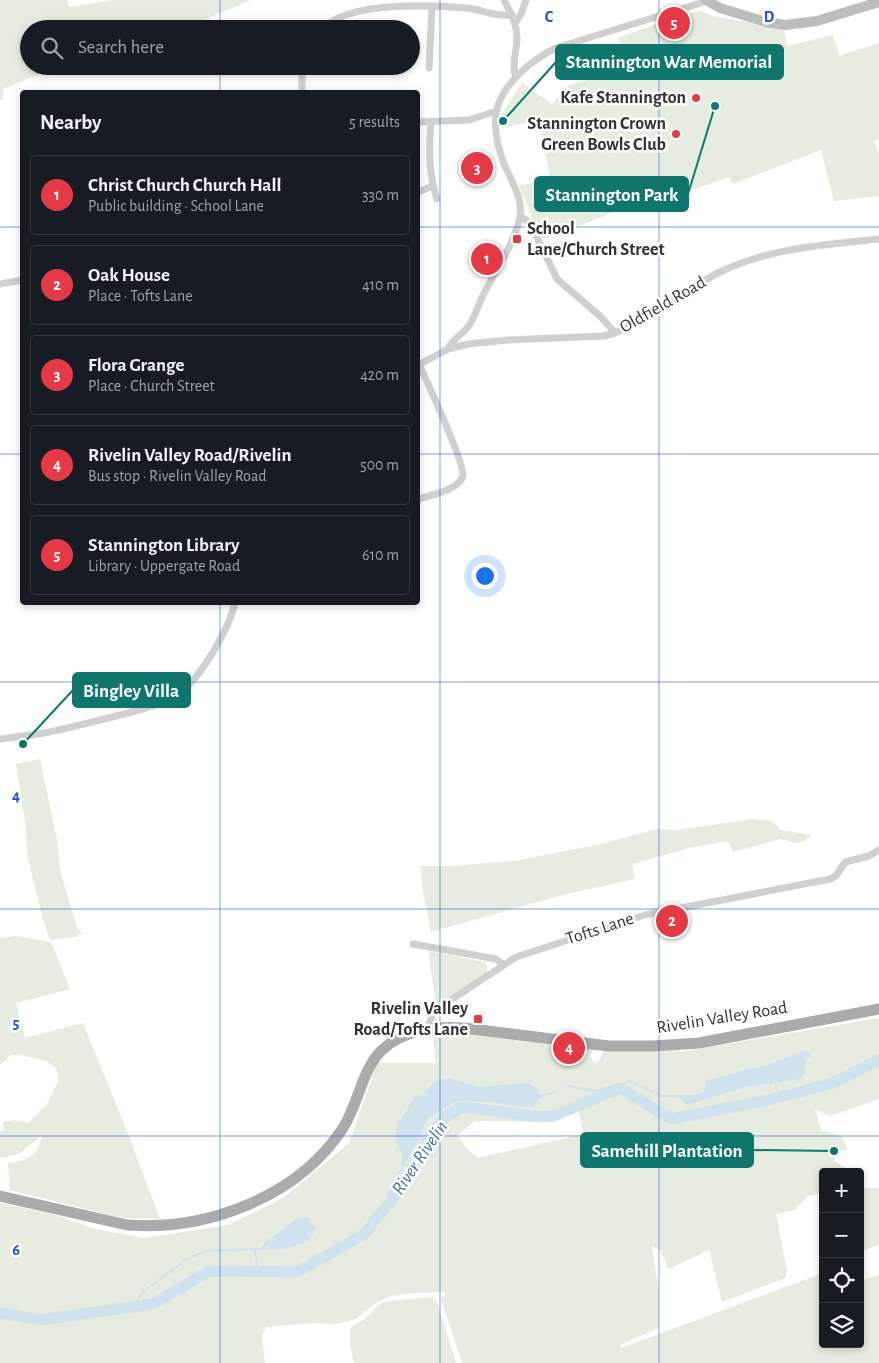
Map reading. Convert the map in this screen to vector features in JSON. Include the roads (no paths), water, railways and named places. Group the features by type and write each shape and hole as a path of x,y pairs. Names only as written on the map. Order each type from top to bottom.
{"main road":[{"path":"707,0 720,8 766,22 785,25 817,20 879,2"},
{"name":"Rivelin Valley Road","path":"0,1196 127,1225 181,1224 226,1214 288,1184 316,1162 347,1122 370,1066 380,1051 406,1036 428,1029 464,1028 609,1046 663,1046 699,1042 879,1009"}],"street":[{"path":"504,0 515,22 517,40 514,75 516,77"},
{"path":"515,22 521,14 526,0"},
{"path":"448,349 451,342 462,334 472,321 482,297 513,238 520,216 521,203 504,164 496,128 496,111 503,96 516,77 538,57 556,48 707,0"},
{"path":"332,20 352,13 383,8 432,6 475,10 499,16 512,15"},
{"path":"429,68 432,6"},
{"path":"302,75 302,90"},
{"path":"420,122 469,120 496,111"},
{"path":"431,121 429,155 433,186 437,199"},
{"path":"420,191 433,186"},
{"path":"520,216 532,227 556,278 600,316 615,333"},
{"name":"Oldfield Road","path":"420,363 448,349 487,341 604,336 615,333 717,274 742,262 768,253 879,239"},
{"path":"0,284 20,280"},
{"path":"420,368 463,469 463,476 459,483 453,487 420,498"},
{"path":"0,739 48,732 136,711 181,692 191,682 222,637 234,605"},
{"name":"Tofts Lane","path":"428,1029 434,1012 516,957 645,915 830,879 836,876 845,862 870,856 879,850"},
{"path":"413,944 496,959 504,965"}],"water":[{"path":"807,1050 812,1056 806,1059 805,1072 800,1079 746,1087 690,1104 685,1104 680,1098 669,1096 700,1093 704,1091 706,1081 761,1067"},
{"path":"449,1078 479,1087 528,1083 536,1088 539,1095 557,1091 539,1099 533,1107 492,1102 456,1101 427,1119 420,1138 401,1170 402,1153 396,1142 397,1125 413,1100 436,1081"},
{"path":"307,1217 316,1229 309,1239 298,1245 285,1248 259,1249 270,1238 296,1219"}],"waterway":[{"name":"River Rivelin","path":"0,1313 40,1320 153,1304 209,1271 297,1272 363,1235 393,1199 433,1132 445,1117 462,1107 540,1117 554,1116 620,1088 671,1119 769,1100 833,1083 879,1060"},
{"name":"River Rivelin","path":"568,1086 597,1091 618,1084 620,1088 629,1081 662,1096 669,1096"},
{"path":"775,1083 779,1097"},
{"path":"388,1204 386,1199 401,1170"},
{"path":"133,1306 144,1291 187,1259 206,1251 259,1249"},
{"path":"255,1250 258,1271"}],"place":[{"name":"Stannington Library","path":"674,23"},
{"name":"Kafe Stannington","path":"696,98"},
{"name":"Stannington Park","path":"715,106"},
{"name":"Stannington War Memorial","path":"503,121"},
{"name":"Stannington Crown Green Bowls Club","path":"676,134"},
{"name":"Flora Grange","path":"477,168"},
{"name":"School Lane/Church Street","path":"517,239"},
{"name":"Christ Church Church Hall","path":"487,259"},
{"name":"Bingley Villa","path":"23,744"},
{"name":"Oak House","path":"672,921"},
{"name":"Rivelin Valley Road/Tofts Lane","path":"478,1019"},
{"name":"Rivelin Valley Road/Rivelin","path":"569,1048"},
{"name":"Samehill Plantation","path":"834,1151"}]}
